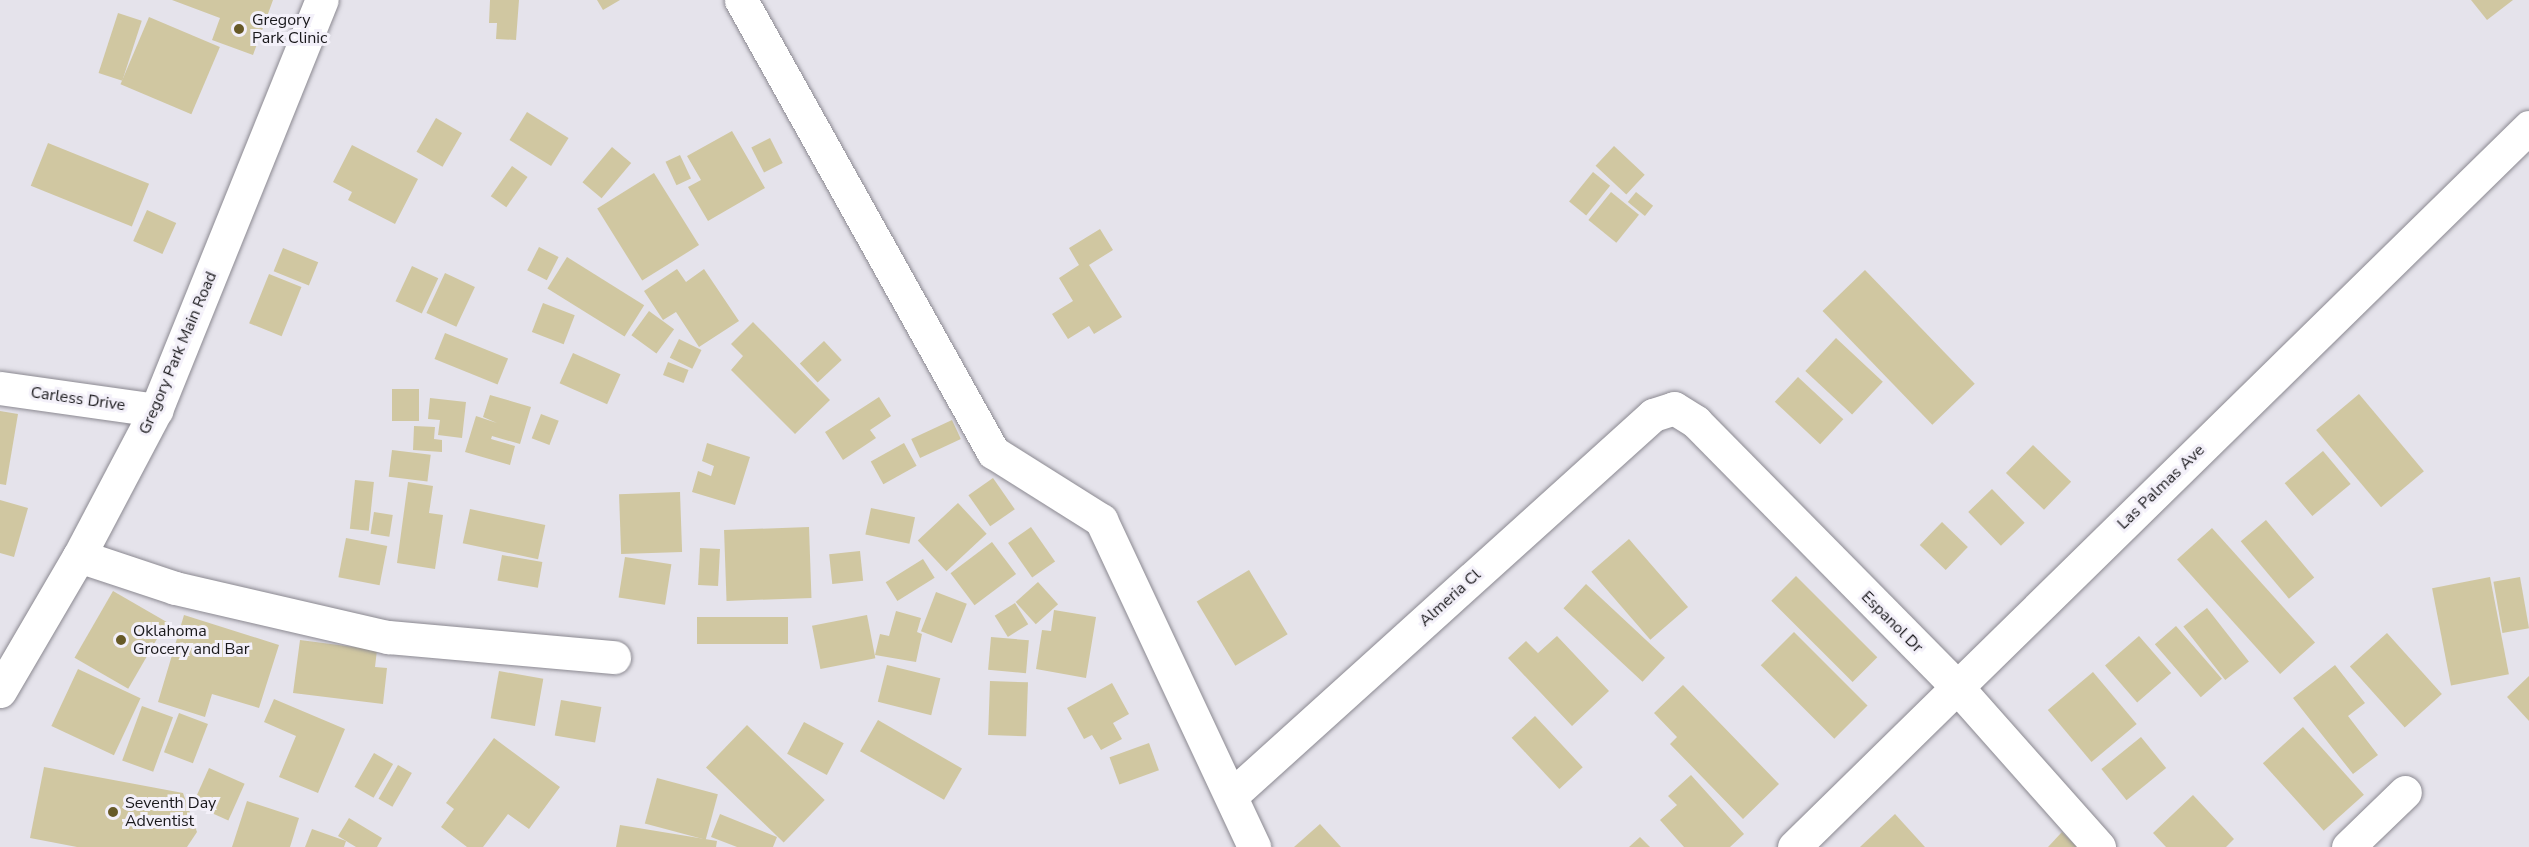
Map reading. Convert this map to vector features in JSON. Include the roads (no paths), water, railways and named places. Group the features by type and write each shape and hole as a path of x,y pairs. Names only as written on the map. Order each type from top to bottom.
{"street":[{"name":"Gregory Park Main Road","path":"0,691 80,556 156,411 322,0"},
{"path":"741,0 993,452 1101,520 1254,847"},
{"name":"Las Palmas Ave","path":"1794,847 2529,127"},
{"name":"Carless Drive","path":"0,388 156,411"},
{"name":"Almeria Cl","path":"1231,796 1653,415 1674,408"},
{"name":"Espanol Dr","path":"1674,408 1696,422 1957,687 2099,847"},
{"path":"80,556 175,588 388,637 614,657"},
{"path":"2348,847 2405,792"}],"place":[{"name":"Gregory Park Clinic","path":"239,29"},
{"name":"Oklahoma Grocery and Bar","path":"121,640"},
{"name":"Seventh Day Adventist","path":"113,812"}]}
